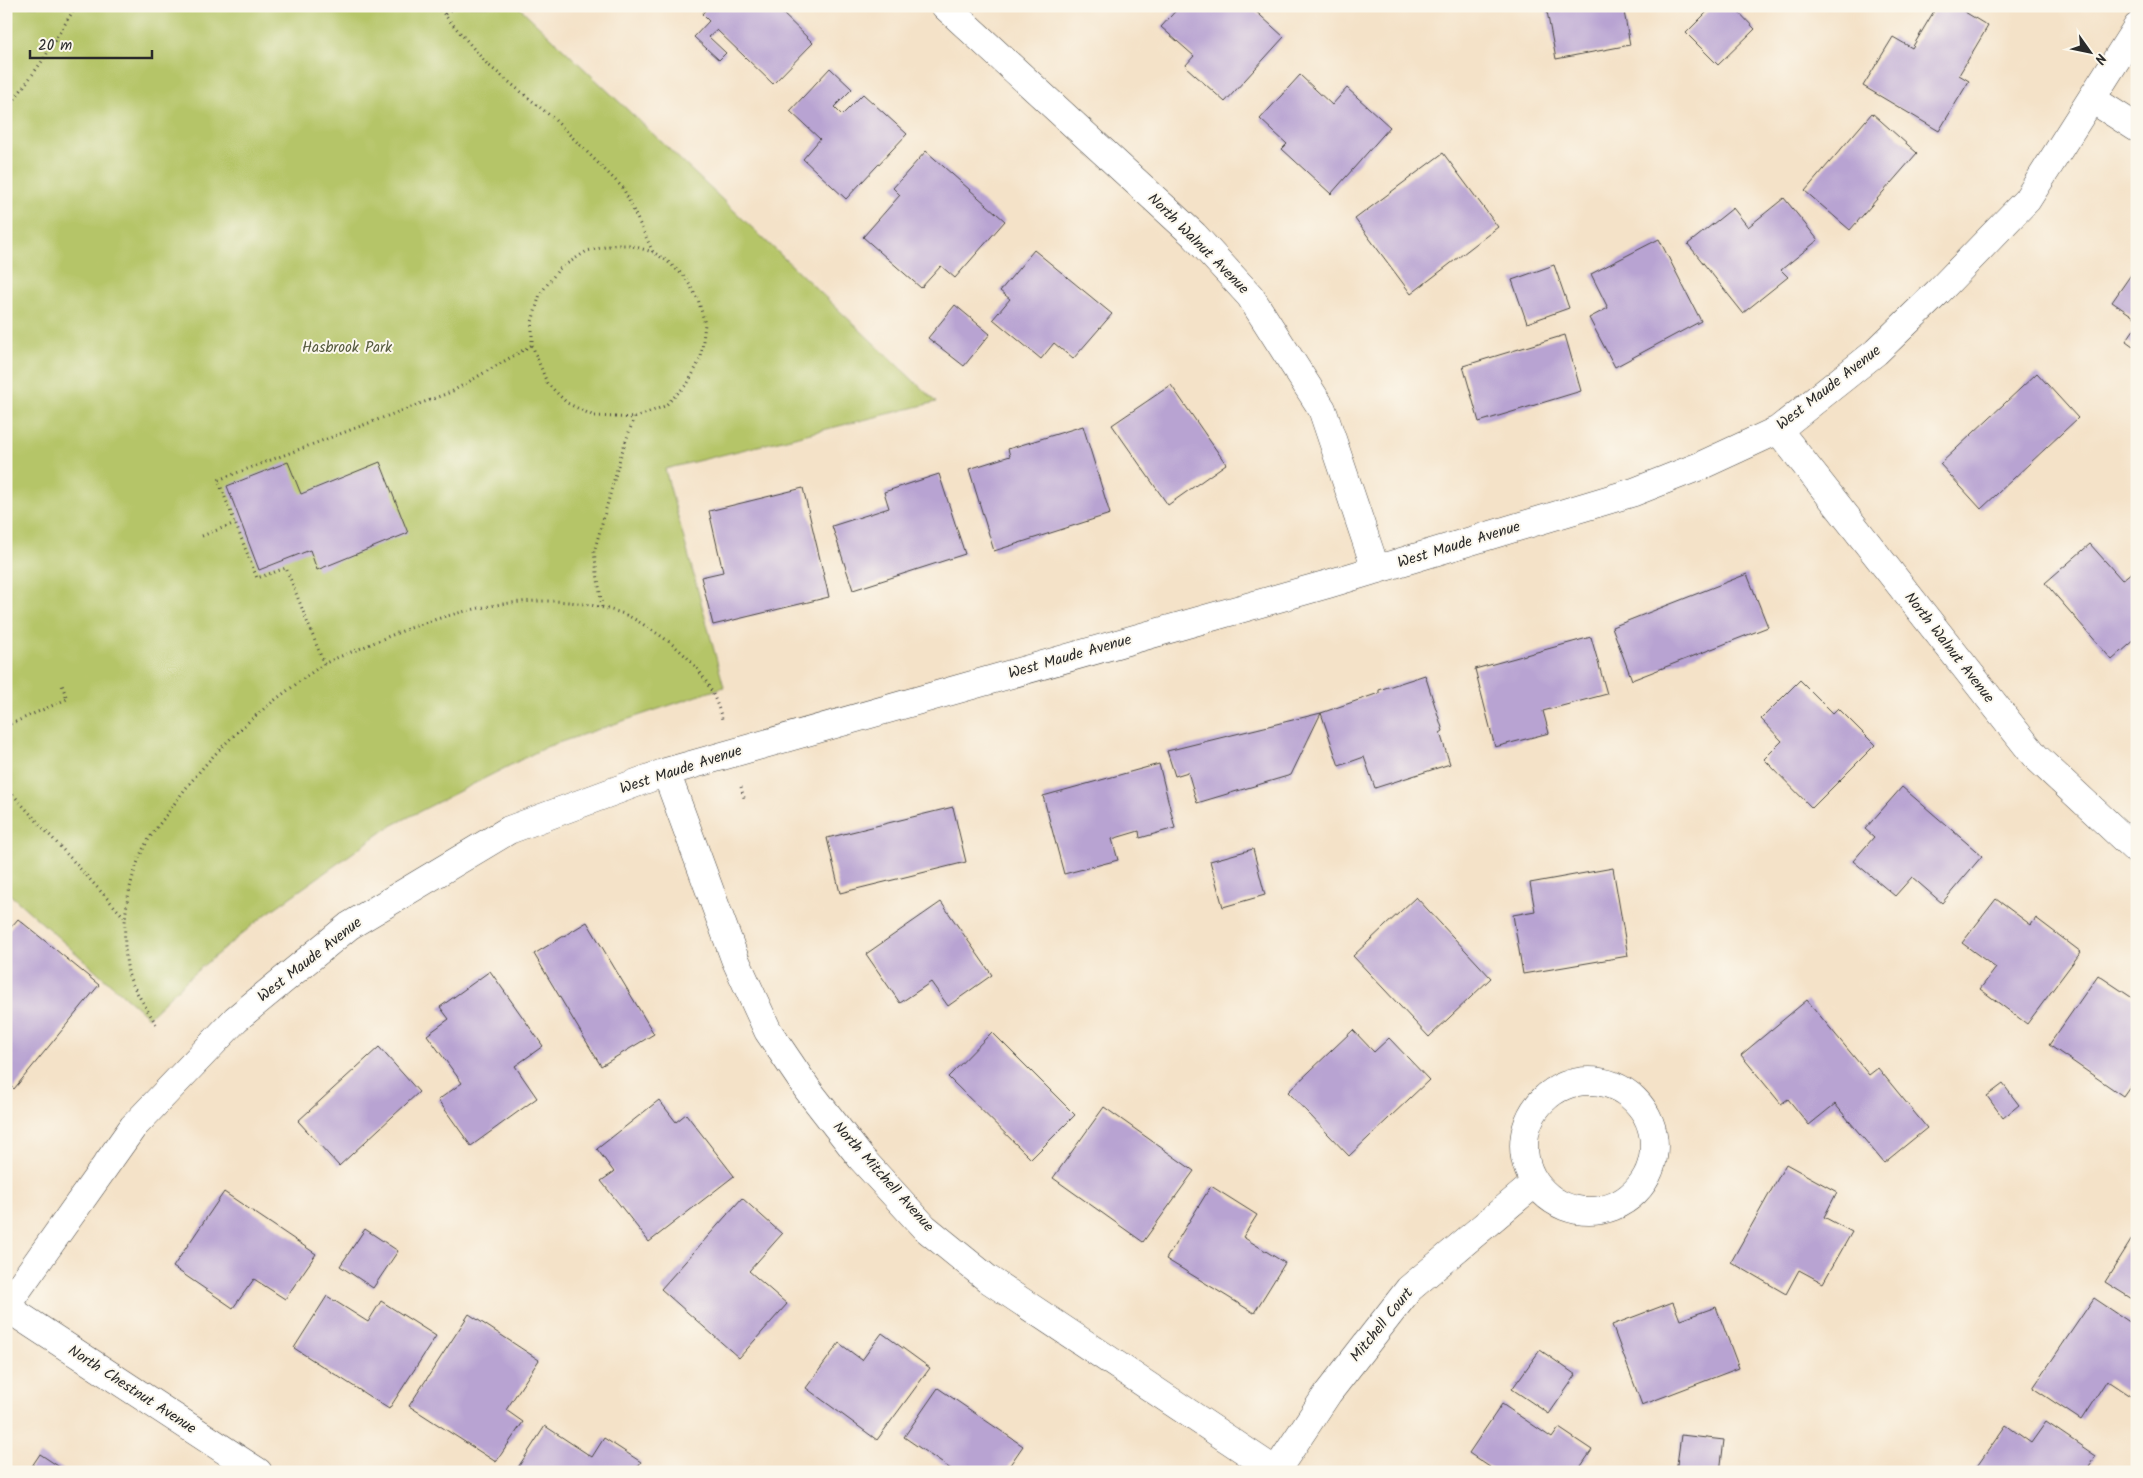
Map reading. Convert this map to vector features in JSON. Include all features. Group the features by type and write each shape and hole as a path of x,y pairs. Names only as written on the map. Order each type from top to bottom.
{"street":[{"name":"North Walnut Avenue","path":"945,6 1194,235 1250,296 1322,409 1376,570"},
{"name":"West Maude Avenue","path":"6,1307 132,1127 236,1019 349,926 509,830 666,772 1376,570 1634,492 1700,466 1778,430 1876,352 2027,200 2137,27"},
{"path":"2092,100 2137,128"},
{"name":"North Walnut Avenue","path":"1778,430 2035,756 2137,852"},
{"name":"North Mitchell Avenue","path":"666,772 735,959 768,1032 808,1090 861,1158 924,1227 988,1279 1277,1471"},
{"path":"1594,1080 1616,1086 1649,1117 1655,1139 1653,1162 1643,1183 1627,1199 1607,1209 1595,1211 1572,1209 1551,1199 1535,1183 1527,1164 1524,1142 1529,1119 1542,1100 1560,1087 1594,1080"},
{"name":"Mitchell Court","path":"1277,1471 1328,1393 1409,1289 1535,1183"},
{"name":"North Chestnut Avenue","path":"6,1307 258,1472"}],"path":[{"path":"6,111 43,60 76,6"},
{"path":"437,6 487,64 511,86 553,118 623,188 653,252"},
{"path":"445,14 456,6"},
{"path":"614,245 629,245 653,252 668,261 685,277 698,300 705,324 701,358 688,383 665,406 634,418 594,416 567,403 547,383 532,345 532,322 540,294 559,269 587,251 614,245"},
{"path":"324,664 286,568 257,578 218,480 451,392 532,345"},
{"path":"602,608 594,552 621,455 634,418"},
{"path":"202,536 235,522"},
{"path":"156,1024 128,974 124,918 132,879 141,853 180,795 218,750 259,712 324,664 405,629 456,612 528,601 563,602 602,608 620,612 642,624 685,655 716,696 732,753"},
{"path":"6,726 68,699 61,682"},
{"path":"6,787 124,918"}],"green space":[{"name":"Hasbrook Park","path":"6,6 518,6 936,402 665,469 724,687 546,747 389,827 265,915 193,974 148,1017 6,891"}],"building":[{"path":"709,6 775,6 813,43 773,84 717,30 709,37 726,53 719,60 694,37 709,21 702,14"},
{"path":"1180,6 1250,6 1284,37 1225,102 1185,66 1194,56 1161,27"},
{"path":"1546,6 1623,6 1630,45 1556,59"},
{"path":"1713,6 1733,6 1755,29 1718,65 1686,33"},
{"path":"1937,6 1955,6 1988,26 1959,75 1969,81 1939,131 1863,86 1893,37 1912,48"},
{"path":"830,68 852,89 834,107 842,115 863,94 907,134 846,199 803,159 820,139 790,111"},
{"path":"1300,75 1332,105 1347,88 1390,127 1331,194 1282,149 1287,144 1260,119"},
{"path":"1872,113 1917,153 1850,230 1805,191"},
{"path":"926,151 1005,221 955,278 941,266 921,288 863,237 900,195 893,188"},
{"path":"1443,153 1498,227 1411,294 1355,219"},
{"path":"1784,198 1818,240 1781,270 1788,277 1743,313 1688,244 1733,208 1748,227"},
{"path":"1659,239 1701,321 1615,367 1589,318 1608,308 1591,274"},
{"path":"1034,250 1112,314 1073,359 1054,343 1041,359 993,319 1010,299 1000,291"},
{"path":"1554,265 1569,308 1527,323 1512,280"},
{"path":"2137,266 2137,319 2112,302"},
{"path":"955,305 990,334 964,366 928,338"},
{"path":"2137,325 2137,349 2126,341"},
{"path":"1565,335 1581,391 1479,422 1463,366"},
{"path":"2037,373 2078,418 1981,509 1940,464"},
{"path":"1171,385 1226,464 1168,505 1112,425"},
{"path":"1083,426 1110,514 994,551 969,469 1010,456 1008,449"},
{"path":"288,462 301,494 380,462 408,533 317,570 310,550 259,570 227,486"},
{"path":"939,474 965,554 853,590 832,526 889,508 884,492"},
{"path":"803,488 829,597 713,625 701,577 723,572 709,511"},
{"path":"2090,544 2122,580 2137,568 2137,638 2112,660 2045,583"},
{"path":"1747,574 1768,627 1632,680 1612,627"},
{"path":"1591,637 1607,694 1543,711 1549,733 1495,747 1475,669"},
{"path":"1425,675 1443,731 1440,733 1450,764 1375,788 1364,757 1339,766 1321,713 1379,693 1379,690"},
{"path":"1800,680 1833,713 1838,708 1875,745 1812,808 1764,759 1782,741 1761,719"},
{"path":"1321,713 1291,775 1197,803 1188,772 1175,776 1167,751"},
{"path":"1159,764 1175,828 1140,838 1139,831 1112,839 1118,860 1064,874 1043,796"},
{"path":"1902,787 1982,856 1942,903 1912,877 1895,896 1853,861 1874,837 1865,829"},
{"path":"953,807 966,862 840,893 827,838"},
{"path":"1253,849 1265,895 1223,907 1210,861"},
{"path":"1613,868 1628,956 1523,974 1513,915 1535,911 1530,883"},
{"path":"1416,897 1491,978 1429,1037 1353,956"},
{"path":"1996,899 2031,925 2036,918 2081,952 2027,1024 1980,989 1996,968 1962,943"},
{"path":"941,902 992,975 948,1006 931,982 900,1003 866,954"},
{"path":"18,919 99,985 14,1089 6,1082 6,933"},
{"path":"587,922 654,1034 601,1066 534,954"},
{"path":"490,971 543,1046 515,1066 537,1098 471,1146 438,1100 462,1083 427,1035 449,1019 440,1007"},
{"path":"2098,975 2137,1001 2137,1076 2123,1096 2049,1045"},
{"path":"1807,1000 1869,1075 1878,1068 1927,1128 1884,1163 1835,1104 1809,1125 1788,1099 1781,1104 1741,1055"},
{"path":"1353,1030 1374,1052 1389,1038 1429,1080 1349,1156 1288,1092"},
{"path":"992,1032 1075,1115 1031,1159 948,1077"},
{"path":"379,1047 419,1092 339,1166 298,1121"},
{"path":"2003,1084 2019,1105 2003,1118 1987,1096"},
{"path":"659,1100 676,1122 686,1114 734,1176 649,1242 601,1181 614,1172 597,1149"},
{"path":"1104,1107 1194,1171 1143,1242 1053,1178"},
{"path":"1786,1164 1837,1192 1824,1217 1852,1232 1823,1283 1799,1270 1786,1294 1731,1262"},
{"path":"1211,1186 1257,1215 1243,1237 1285,1263 1254,1313 1166,1259"},
{"path":"224,1192 316,1254 285,1299 254,1279 233,1308 173,1267"},
{"path":"742,1198 782,1234 749,1271 787,1304 739,1358 661,1289"},
{"path":"365,1229 398,1251 373,1288 340,1266"},
{"path":"2135,1234 2137,1235 2137,1302 2105,1282"},
{"path":"327,1296 368,1322 381,1301 436,1336 389,1409 294,1348"},
{"path":"2094,1298 2137,1327 2137,1400 2107,1380 2081,1420 2033,1388"},
{"path":"1673,1302 1680,1320 1716,1307 1739,1368 1642,1405 1612,1325"},
{"path":"469,1314 539,1360 506,1410 523,1422 496,1462 409,1406"},
{"path":"882,1333 930,1368 877,1440 806,1388 839,1343 862,1360"},
{"path":"1540,1350 1576,1375 1549,1414 1512,1389"},
{"path":"938,1388 1023,1446 1005,1472 955,1472 904,1437"},
{"path":"1502,1404 1552,1438 1559,1428 1592,1450 1577,1472 1497,1472 1469,1453"},
{"path":"2046,1422 2096,1456 2085,1472 1973,1472 2006,1425 2031,1443"},
{"path":"545,1426 592,1457 604,1438 641,1462 634,1472 515,1472"},
{"path":"1681,1435 1724,1440 1720,1472 1676,1472"},
{"path":"40,1454 67,1472 28,1472"}]}
